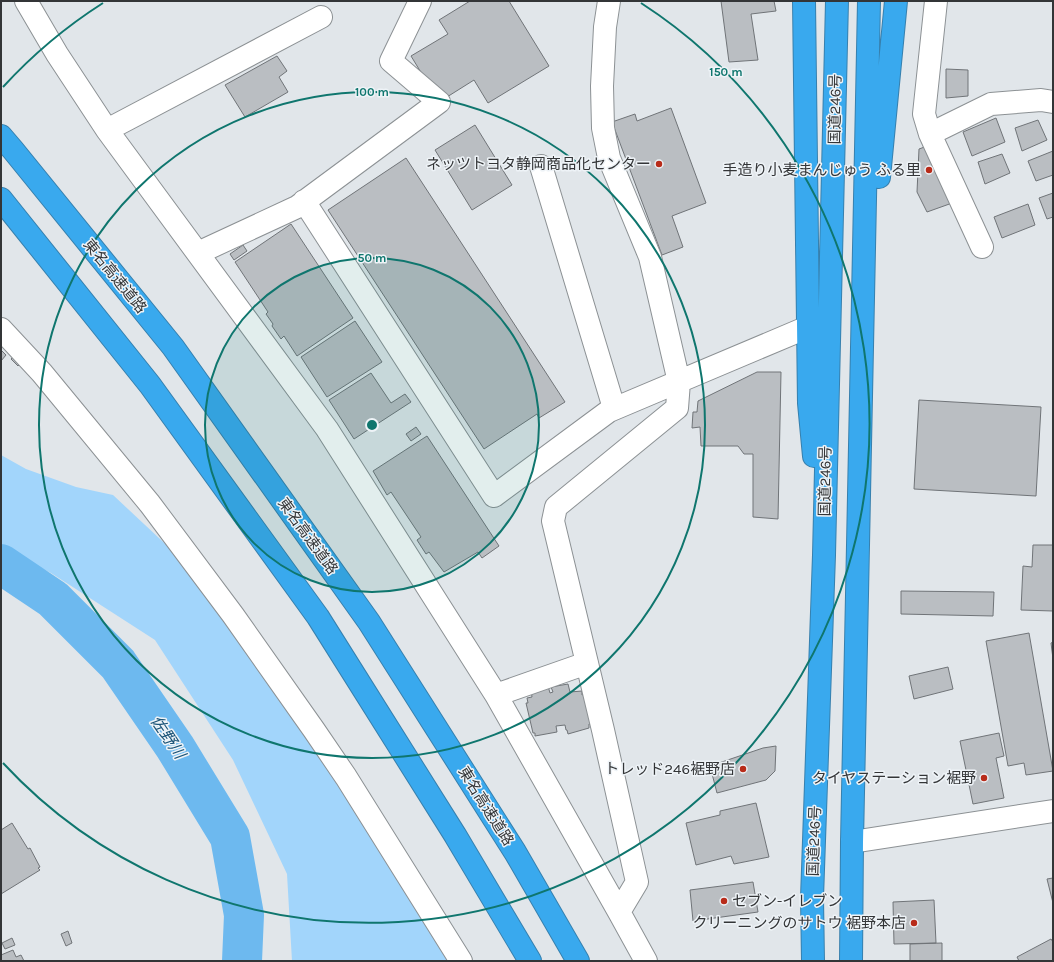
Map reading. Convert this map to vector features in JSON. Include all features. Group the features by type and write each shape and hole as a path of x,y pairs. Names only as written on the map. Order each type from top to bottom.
{"highway":[{"path":"804,1 809,403 824,555"},
{"name":"国道246号","path":"813,961 812,898 824,555 837,1"},
{"path":"851,961 852,842 869,1"},
{"path":"864,248 877,196 896,1"},
{"name":"東名高速道路","path":"1,136 14,150 173,347 369,622 516,852 578,961"},
{"path":"1,199 150,385 318,617 456,835 530,961"}],"street":[{"path":"26,1 57,54 107,130 327,430 496,695 646,961"},
{"path":"198,253 297,207 439,102 391,61 420,1"},
{"path":"609,1 604,34 602,86 603,128 609,158 650,257 679,382 677,408 556,507 553,521 603,730 637,882 619,912"},
{"path":"936,1 924,114 930,134 982,247"},
{"path":"107,130 320,17"},
{"path":"930,134 991,104 1041,100 1053,102"},
{"path":"541,166 614,408"},
{"path":"304,202 494,496 614,408 808,327"},
{"path":"1,329 42,373 150,504 233,615 346,777 461,961"},
{"path":"496,695 587,663"},
{"path":"852,842 1053,811"}],"shaded area":[{"path":"1,455 26,469 76,487 113,495 191,568 243,642 455,961 292,961 287,874 233,760 155,640 51,573 1,547"}],"building":[{"path":"470,1 509,1 549,66 488,103 474,80 439,102 411,56 448,34 439,20"},
{"path":"721,1 774,1 776,11 751,14 758,60 729,62"},
{"path":"277,56 287,71 279,77 288,92 245,117 225,85"},
{"path":"946,69 968,70 968,96 946,98"},
{"path":"671,108 706,203 672,216 683,247 662,255 612,122 635,114 637,121"},
{"path":"996,118 1005,142 972,156 963,132"},
{"path":"1038,120 1047,140 1022,151 1015,128"},
{"path":"475,125 512,185 472,210 435,150"},
{"name":"手造り小麦まんじゅう ふる里","path":"930,145 955,202 927,212 917,192 919,149"},
{"path":"1053,151 1053,175 1036,181 1028,161"},
{"path":"1002,154 1010,173 985,184 978,162"},
{"path":"406,158 565,402 539,418 537,414 484,449 328,210"},
{"path":"1053,193 1053,217 1047,219 1039,198"},
{"path":"1028,204 1035,225 1002,238 994,217"},
{"path":"291,224 353,318 297,356 284,336 281,339 272,326 273,324 266,314 268,312 235,262"},
{"path":"243,245 247,251 234,260 230,254"},
{"path":"355,321 382,362 327,397 301,357"},
{"path":"1,350 6,355 1,361"},
{"path":"14,356 21,363 18,366 11,359"},
{"path":"757,372 781,372 778,519 753,517 753,454 744,454 738,446 701,446 700,427 692,428 693,412 697,412 698,401"},
{"path":"371,373 391,403 405,394 411,402 354,439 329,400"},
{"path":"919,400 1041,407 1036,496 914,489"},
{"path":"416,427 421,434 411,441 406,434"},
{"path":"427,436 499,546 482,558 478,552 444,572 429,552 426,554 417,540 421,537 391,492 387,495 373,471"},
{"path":"1033,545 1053,545 1053,611 1021,610 1023,566 1032,567"},
{"path":"901,591 994,592 993,616 901,614"},
{"path":"1029,633 1053,771 1026,775 1024,763 1008,766 986,641"},
{"path":"1053,642 1053,659 1051,643"},
{"path":"948,667 953,689 914,699 909,676"},
{"path":"568,684 570,692 582,691 582,695 584,694 591,724 589,724 589,728 568,734 565,725 556,726 557,732 535,736 526,703 528,703 527,698 532,697 531,690 548,686 550,693 553,692 551,687"},
{"name":"タイヤステーション裾野","path":"999,733 1004,756 996,758 1004,798 973,804 960,741"},
{"name":"トレッド246裾野店","path":"776,746 775,771 766,780 717,793 710,766 763,748"},
{"path":"756,803 769,857 734,864 731,856 696,865 686,823 720,815 720,811"},
{"path":"12,823 28,849 30,848 40,867 38,868 40,870 1,894 1,830"},
{"path":"1053,878 1053,903 1047,879"},
{"name":"セブン-イレブン","path":"753,882 758,912 693,921 690,890"},
{"path":"934,900 936,943 894,944 893,902"},
{"path":"68,931 72,943 66,946 61,934"},
{"path":"12,938 15,945 5,949 2,943"},
{"path":"1051,939 1053,942 1053,961 1019,961 1017,957"},
{"path":"942,943 942,961 910,961 910,944"},
{"path":"13,950 16,957 21,955 24,961 1,961 1,955"}],"waterway":[{"name":"佐野川","path":"1,564 53,599 118,664 175,747 230,837 244,915 242,961"}],"place":[{"name":"ネッツトヨタ静岡商品化センター","path":"659,164"},
{"name":"手造り小麦まんじゅう ふる里","path":"929,170"},
{"name":"トレッド246裾野店","path":"743,769"},
{"name":"タイヤステーション裾野","path":"984,778"},
{"name":"セブン-イレブン","path":"724,901"},
{"name":"クリーニングのサトウ 裾野本店","path":"914,923"}]}
